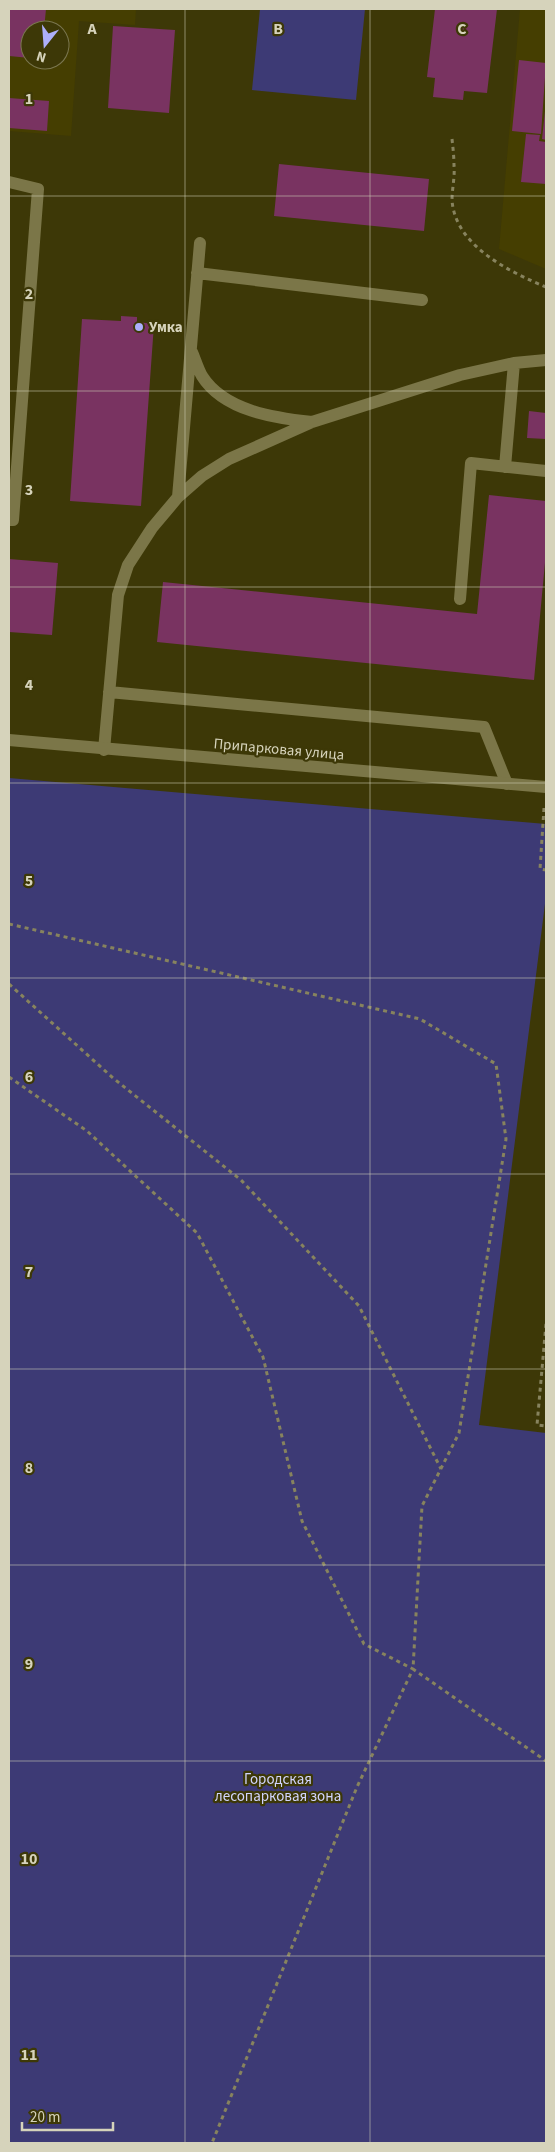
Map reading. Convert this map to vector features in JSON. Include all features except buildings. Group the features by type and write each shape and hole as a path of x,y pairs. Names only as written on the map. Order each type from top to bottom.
{"street":[{"path":"9,182 38,189 13,520 9,520"},
{"path":"178,497 200,243"},
{"path":"196,273 422,300"},
{"path":"190,348 202,376 218,394 249,410 273,418 312,422"},
{"path":"104,750 118,595 128,565 152,528 178,497 202,476 229,459 312,422 460,375 514,363 546,360"},
{"path":"505,467 514,363"},
{"path":"460,599 471,463 546,471"},
{"path":"109,692 484,727 507,784"},
{"name":"Припарковая улица","path":"9,740 104,750 546,787"}],"path":[{"path":"452,139 454,166 452,201 459,224 482,251 512,272 546,287"},
{"path":"546,787 540,869 546,870"},
{"path":"9,924 420,1019 496,1064 506,1139 459,1433 422,1506 412,1670 357,1787 212,2143"},
{"path":"9,984 113,1078 240,1180 359,1306 441,1469"},
{"path":"9,1077 88,1131 197,1233 263,1358 302,1520 364,1644 412,1670 546,1762"},
{"path":"546,1324 537,1425 546,1426"}],"shaded area":[{"path":"9,9 136,9 135,25 79,21 71,136 9,131"},
{"path":"520,9 546,9 546,269 499,249"}],"green space":[{"path":"260,9 365,9 356,100 252,90"},
{"name":"Городская лесопарковая зона","path":"9,778 546,824 546,896 479,1425 546,1433 546,2143 9,2143"}],"place":[{"name":"Умка","path":"139,327"}]}
